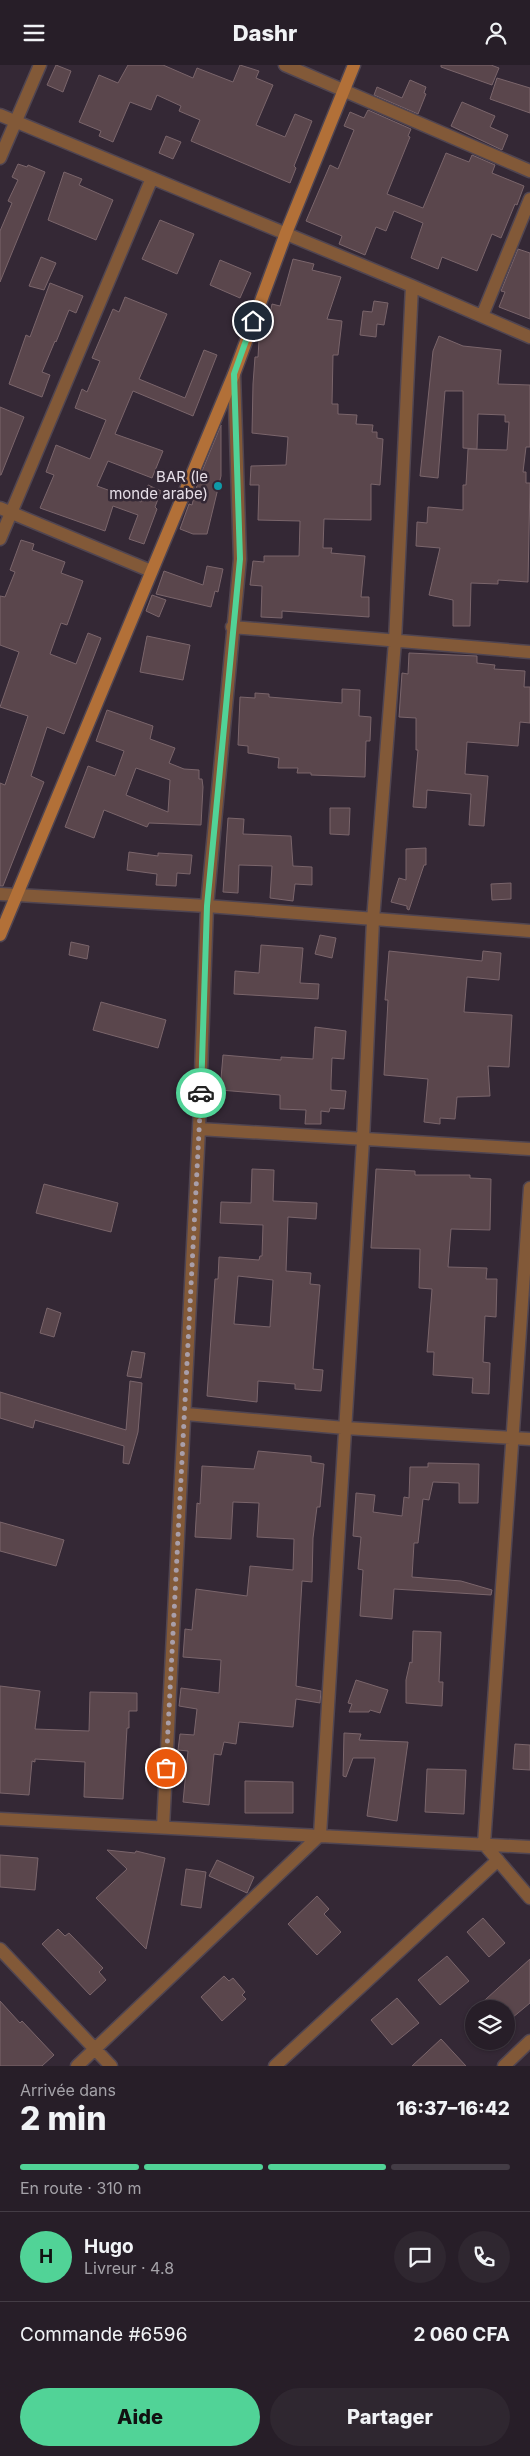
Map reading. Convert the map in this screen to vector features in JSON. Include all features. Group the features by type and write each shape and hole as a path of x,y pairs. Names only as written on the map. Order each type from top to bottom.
{"street":[{"path":"0,158 40,65"},
{"path":"285,65 530,171"},
{"path":"0,935 234,374 286,233 354,65"},
{"path":"0,115 286,233 530,337"},
{"path":"0,539 6,510 152,178"},
{"path":"482,316 530,199"},
{"path":"77,2066 320,1835 364,1140 373,920 395,641 412,286"},
{"path":"163,1827 186,1414 207,906 232,627 240,559 234,374"},
{"path":"6,510 151,571"},
{"path":"232,627 530,652"},
{"path":"0,894 207,906 530,931"},
{"path":"199,1129 530,1149"},
{"path":"530,1188 484,1844 530,1898"},
{"path":"186,1414 345,1428 530,1439"},
{"path":"0,1819 530,1847"},
{"path":"274,2066 498,1860"},
{"path":"0,1949 112,2066"},
{"path":"504,2066 530,2041"}],"building":[{"path":"56,65 71,71 63,92 47,85"},
{"path":"128,65 163,65 193,78 197,68 233,82 240,65 259,71 256,78 273,85 256,125 285,137 295,114 312,121 294,166 296,168 290,183 191,141 200,120 179,111 181,106 157,95 151,110 130,102 113,142 99,136 101,131 79,122 99,75 118,83"},
{"path":"441,65 491,65 499,68 492,85 441,67"},
{"path":"497,78 530,88 530,113 490,99"},
{"path":"410,80 426,87 424,93 426,94 418,114 374,95 377,87 402,98"},
{"path":"462,102 495,116 490,127 508,135 502,150 451,126"},
{"path":"368,110 411,129 408,136 410,137 387,194 423,208 446,153 469,162 472,155 495,165 492,173 524,186 501,238 492,234 477,271 442,257 438,269 411,258 423,223 394,211 386,231 376,227 365,255 339,244 342,236 306,221 330,165 338,169 354,130 344,126 350,112 364,118"},
{"path":"166,136 181,142 173,159 159,153"},
{"path":"18,164 27,167 28,165 45,172 0,282 0,231 12,203 8,201 18,180 12,177"},
{"path":"64,172 82,179 79,185 113,200 96,240 48,220"},
{"path":"160,220 194,234 177,274 142,259"},
{"path":"518,249 530,253 530,319 499,307 505,292 501,291"},
{"path":"41,257 56,263 44,290 29,286"},
{"path":"293,259 314,264 312,270 341,277 327,319 342,321 338,355 333,355 332,404 338,404 338,414 357,415 356,424 373,425 372,432 377,432 377,438 383,439 380,485 371,484 371,520 324,519 323,548 332,548 331,553 365,556 361,597 369,597 369,617 282,611 282,618 261,617 262,586 250,585 253,561 264,562 264,556 299,556 300,521 258,520 259,485 250,485 251,466 286,465 288,437 252,433 253,384 255,357 258,357 259,340 265,319 269,320 272,304 280,306"},
{"path":"220,260 251,273 240,298 210,285"},
{"path":"50,283 83,296 76,313 69,310 42,372 50,375 42,397 9,384 26,335 30,337"},
{"path":"125,297 167,314 139,379 185,398 204,350 217,355 193,416 133,391 115,434 163,451 152,478 108,461 97,486 141,502 148,485 161,491 155,507 157,509 144,544 129,539 138,515 113,506 105,531 40,508 54,475 46,472 56,445 90,459 106,420 75,408 82,389 87,392 100,361 92,358 113,309 119,312"},
{"path":"374,301 388,303 384,325 377,324 376,337 360,335 363,311 372,312"},
{"path":"439,336 463,346 501,350 498,384 530,385 530,447 526,447 523,472 526,472 526,483 530,483 528,582 498,580 498,584 471,583 470,626 453,626 453,600 429,595 440,548 416,546 417,522 427,523 428,507 463,510 463,485 466,485 468,449 507,450 509,422 505,422 505,415 478,414 477,449 463,448 463,391 445,391 438,478 420,476 433,351"},
{"path":"0,407 24,417 1,475 0,475"},
{"path":"221,425 221,476 207,534 193,534 180,529 189,504 192,505 198,481"},
{"path":"21,540 34,544 32,550 65,562 61,573 83,581 67,625 61,623 50,654 76,664 88,633 101,638 64,734 47,727 31,776 44,782 3,886 0,886 0,783 5,785 28,716 0,707 19,652 0,645 0,596 5,597 15,572 10,570"},
{"path":"207,566 223,569 218,592 215,591 211,607 156,594 164,571 203,585"},
{"path":"152,595 166,600 159,617 146,611"},
{"path":"147,636 190,645 183,680 140,672"},
{"path":"409,653 477,656 477,663 495,665 494,669 525,671 524,687 530,687 530,723 520,722 518,746 467,742 465,774 488,776 484,826 469,825 471,794 427,790 426,808 413,807 418,750 416,750 416,718 399,717 402,673 408,674"},
{"path":"342,689 360,690 359,716 371,717 370,741 366,741 365,777 297,773 298,768 278,768 279,758 248,753 248,746 238,745 240,697 255,698 255,693 269,694 269,697 342,703"},
{"path":"107,710 153,726 150,739 175,748 169,763 184,769 199,770 199,779 202,779 203,787 201,825 149,823 147,827 104,810 94,838 65,827 88,766 115,776 124,751 96,741","holes":["136,768 170,780 168,812 126,795"]},
{"path":"330,808 350,808 349,835 330,834"},
{"path":"228,818 244,819 243,834 291,836 293,866 312,867 312,885 295,884 293,901 270,898 272,866 239,865 238,893 223,892"},
{"path":"426,848 426,865 424,865 409,910 407,906 391,902 399,878 406,880 406,849"},
{"path":"129,852 158,856 158,853 192,855 190,874 177,873 176,886 156,885 157,874 127,870"},
{"path":"511,883 511,899 492,900 491,884"},
{"path":"320,935 336,938 332,958 315,954"},
{"path":"71,942 89,946 87,959 69,955"},
{"path":"261,945 303,948 300,983 319,984 318,999 234,994 235,971 259,973"},
{"path":"389,951 482,961 483,951 501,953 499,980 467,977 464,1012 512,1015 509,1067 488,1066 490,1096 457,1097 455,1119 440,1118 440,1124 424,1122 428,1079 384,1075 388,1000 385,1000"},
{"path":"101,1002 166,1020 158,1048 93,1030"},
{"path":"315,1027 346,1031 344,1059 332,1058 331,1083 331,1090 346,1091 344,1109 330,1108 329,1112 321,1111 321,1124 305,1124 306,1110 280,1109 280,1095 220,1090 223,1055 281,1060 281,1057 313,1059"},
{"path":"252,1169 274,1170 273,1201 317,1203 316,1219 288,1217 286,1271 311,1273 310,1284 320,1285 313,1369 323,1370 321,1391 295,1389 295,1384 258,1381 257,1402 207,1396 215,1279 218,1279 219,1257 259,1260 260,1256 262,1256 263,1225 220,1223 221,1202 251,1203","holes":["238,1276 273,1280 270,1327 234,1324"]},
{"path":"376,1169 415,1171 415,1175 470,1175 470,1178 491,1179 490,1230 451,1229 448,1267 487,1268 486,1279 497,1279 496,1317 485,1316 483,1362 490,1363 489,1394 472,1393 473,1378 433,1375 434,1352 427,1352 432,1289 419,1288 420,1249 371,1248"},
{"path":"44,1184 118,1203 111,1232 36,1213"},
{"path":"47,1308 61,1313 54,1337 40,1333"},
{"path":"132,1351 145,1353 141,1378 127,1376"},
{"path":"130,1381 142,1383 138,1432 129,1464 123,1463 124,1446 35,1420 33,1428 0,1418 0,1392 126,1430"},
{"path":"258,1451 311,1456 311,1462 324,1464 320,1507 317,1507 313,1538 312,1582 302,1581 296,1686 321,1691 320,1703 296,1699 293,1727 239,1722 236,1744 224,1742 221,1755 214,1754 209,1805 183,1802 188,1751 178,1750 180,1734 194,1735 197,1709 179,1706 181,1688 219,1693 221,1660 183,1657 185,1629 192,1630 196,1589 247,1596 250,1566 293,1570 294,1539 257,1537 259,1503 233,1502 231,1539 195,1537 197,1503 200,1504 202,1466 254,1469"},
{"path":"428,1463 479,1464 478,1503 459,1503 459,1483 433,1482 429,1500 423,1499 418,1543 414,1543 412,1577 461,1581 492,1590 491,1595 394,1589 392,1619 360,1616 363,1570 358,1569 361,1537 353,1536 356,1493 375,1495 373,1512 402,1516 404,1497 409,1498 410,1467 428,1467"},
{"path":"0,1522 64,1540 56,1566 0,1551"},
{"path":"413,1631 441,1632 439,1682 443,1682 442,1706 406,1703 406,1680 410,1662 412,1663"},
{"path":"356,1680 388,1690 380,1713 370,1710 369,1712 349,1712 352,1704 348,1703"},
{"path":"0,1686 40,1691 35,1729 89,1731 90,1692 137,1693 137,1711 129,1711 123,1799 84,1797 85,1762 35,1759 35,1762 32,1761 29,1795 0,1793"},
{"path":"344,1733 361,1734 359,1740 408,1742 397,1821 367,1816 375,1758 353,1758 346,1777 343,1776"},
{"path":"515,1744 530,1745 530,1770 513,1769"},
{"path":"427,1769 466,1770 464,1814 425,1812"},
{"path":"245,1781 293,1782 293,1813 245,1813"},
{"path":"107,1850 135,1853 136,1851 165,1858 146,1949 96,1898 127,1869"},
{"path":"0,1855 38,1858 35,1890 0,1887"},
{"path":"217,1860 254,1877 247,1893 209,1876"},
{"path":"186,1869 206,1872 201,1908 181,1905"},
{"path":"317,1896 329,1909 324,1914 341,1932 317,1955 288,1924"},
{"path":"483,1918 505,1943 489,1957 467,1932"},
{"path":"58,1929 65,1936 69,1933 103,1968 99,1972 106,1980 90,1995 42,1944"},
{"path":"447,1956 469,1981 440,2005 418,1980"},
{"path":"530,1959 530,2003 515,2016 515,2000 485,2000"},
{"path":"224,1976 229,1981 233,1978 245,1992 242,1995 246,1999 222,2021 201,1997"},
{"path":"397,1998 419,2023 392,2045 371,2020"},
{"path":"0,2001 54,2055 42,2066 0,2066"},
{"path":"441,2039 466,2066 412,2066"}],"way so far":[{"path":"166,1768 187,1395 201,1093"}],"place":[{"name":"BAR (le monde arabe)","path":"218,486"}],"route":[{"path":"201,1093 207,906 232,627 240,559 234,374 253,321"}]}
